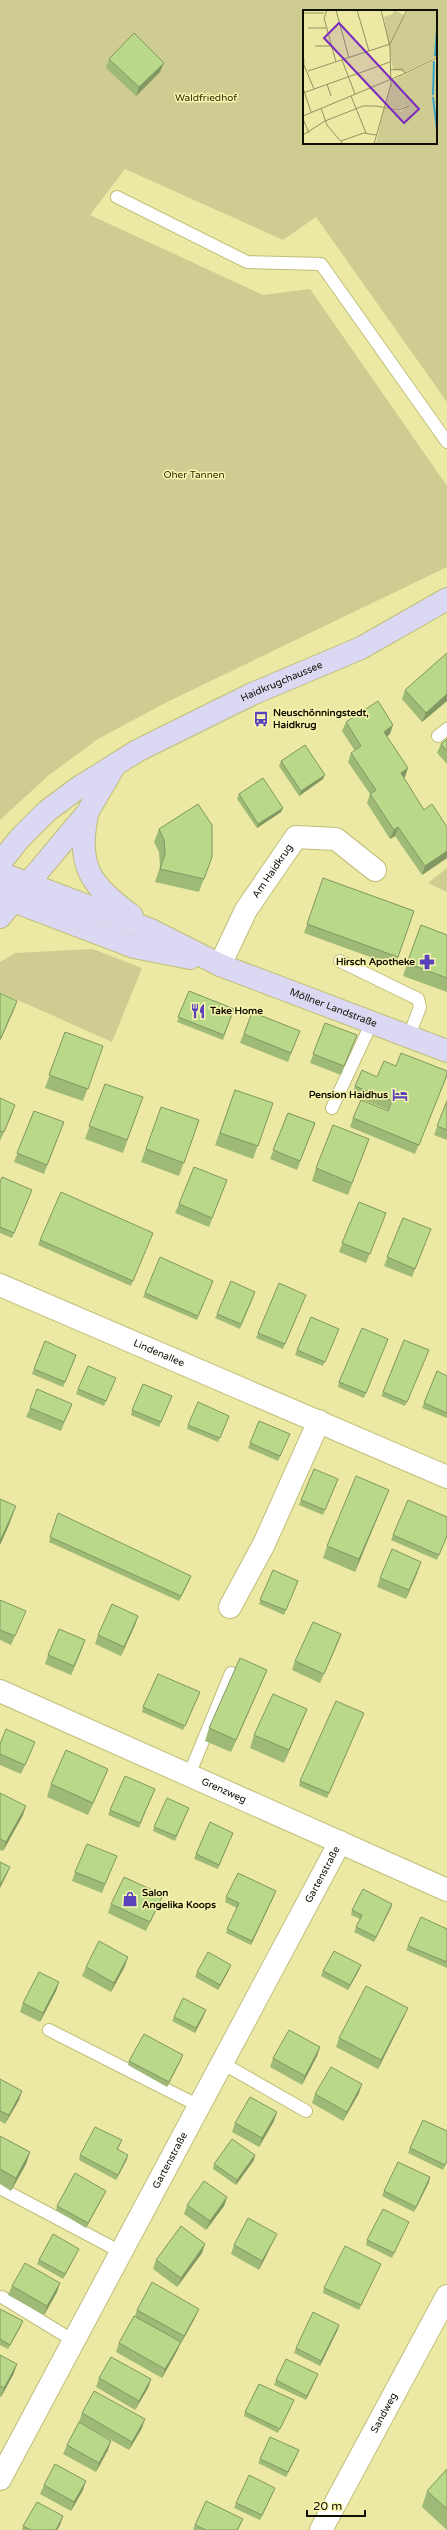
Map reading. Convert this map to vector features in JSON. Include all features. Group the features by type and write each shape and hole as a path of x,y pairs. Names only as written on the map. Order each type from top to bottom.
{"main road":[{"name":"Haidkrugchaussee","path":"0,863 20,838 47,810 137,751 252,694 361,648 447,599"},
{"name":"Haidkrugchaussee","path":"5,905 28,884 87,813 116,764"},
{"path":"87,813 83,850 85,864 93,879 100,890 112,901 151,930"},
{"name":"Möllner Landstraße","path":"0,873 151,930 220,965 447,1051"},
{"name":"Möllner Landstraße","path":"5,905 134,947 220,965"}],"street":[{"name":"Am Haidkrug","path":"220,965 246,910 296,837 336,839 375,870"},
{"name":"Lindenallee","path":"0,1285 447,1477"},
{"path":"230,1607 264,1544 319,1421"},
{"name":"Grenzweg","path":"0,1691 447,1890"},
{"name":"Gartenstraße","path":"0,2479 340,1842"},
{"name":"Sandweg","path":"321,2530 447,2296"}],"lane":[{"path":"117,197 247,262 321,264 447,442"},
{"path":"340,961 418,999 420,1007 409,1036"},
{"path":"332,1108 372,1022"},
{"path":"189,1775 231,1673"},
{"path":"49,2030 199,2106"},
{"path":"222,2064 306,2111"},
{"path":"0,2188 121,2252"},
{"path":"2,2297 74,2341"}],"green space":[{"name":"Oher Tannen","path":"0,0 447,0 447,402 316,217 283,240 125,169 90,215 263,295 310,289 447,486 447,567 163,704 98,739 49,775 0,820"},
{"path":"447,868 447,892 428,883"},
{"path":"93,949 142,968 112,1042 0,992 0,962 15,953"}],"building":[{"path":"134,33 164,63 139,87 109,59"},
{"path":"447,653 447,694 426,713 405,690"},
{"path":"378,701 393,725 384,732 408,768 401,773 424,810 432,804 447,827 447,851 425,866 398,827 394,830 370,794 376,790 351,753 361,746 346,722"},
{"path":"447,739 447,751 441,744"},
{"path":"305,745 325,775 301,791 281,761"},
{"path":"263,778 283,808 258,824 239,794"},
{"path":"198,804 212,825 212,857 204,879 160,869 165,854 164,840 159,829"},
{"path":"323,878 414,911 398,957 307,924"},
{"name":"Hirsch Apotheke","path":"421,925 447,935 447,978 407,963"},
{"path":"189,991 234,1009 224,1035 178,1017"},
{"path":"0,993 17,1001 1,1038 0,1038"},
{"path":"252,1012 300,1031 291,1053 244,1034"},
{"path":"325,1023 357,1035 344,1066 313,1054"},
{"path":"65,1032 103,1046 88,1089 49,1075"},
{"path":"401,1053 447,1071 447,1075 419,1145 353,1118 361,1100 388,1111 392,1101 355,1086 362,1070 377,1077 384,1061 396,1066"},
{"path":"105,1084 143,1097 127,1140 89,1126"},
{"path":"235,1090 273,1103 258,1146 220,1133"},
{"path":"0,1098 15,1105 4,1132 0,1131"},
{"path":"447,1101 447,1130 437,1126"},
{"path":"161,1107 199,1120 184,1163 146,1149"},
{"path":"34,1111 64,1122 47,1165 17,1153"},
{"path":"288,1113 315,1123 300,1161 273,1150"},
{"path":"333,1125 369,1139 352,1183 316,1168"},
{"path":"194,1167 227,1180 212,1218 179,1204"},
{"path":"2,1177 32,1190 14,1233 0,1227 0,1183"},
{"path":"61,1192 153,1233 133,1281 40,1240"},
{"path":"359,1202 386,1213 370,1254 342,1243"},
{"path":"403,1218 431,1229 415,1269 387,1257"},
{"path":"160,1257 213,1281 198,1316 145,1293"},
{"path":"231,1281 255,1292 241,1324 217,1314"},
{"path":"279,1283 306,1295 285,1344 258,1333"},
{"path":"311,1317 339,1329 325,1362 297,1350"},
{"path":"362,1328 388,1339 366,1393 339,1382"},
{"path":"404,1340 429,1350 407,1402 383,1392"},
{"path":"45,1341 76,1355 65,1382 34,1369"},
{"path":"88,1366 116,1378 106,1401 78,1389"},
{"path":"437,1371 447,1376 447,1413 424,1403"},
{"path":"143,1384 172,1396 161,1422 132,1410"},
{"path":"37,1389 72,1404 64,1422 30,1408"},
{"path":"198,1402 229,1416 220,1438 188,1425"},
{"path":"259,1421 290,1434 280,1456 250,1443"},
{"path":"314,1469 338,1479 325,1510 301,1500"},
{"path":"356,1476 389,1490 359,1559 327,1546"},
{"path":"0,1499 16,1506 0,1541"},
{"path":"408,1500 447,1517 447,1536 439,1555 393,1535"},
{"path":"58,1513 191,1576 181,1596 50,1537"},
{"path":"392,1549 421,1562 409,1590 380,1578"},
{"path":"273,1570 298,1581 286,1610 260,1600"},
{"path":"0,1600 26,1611 15,1636 0,1630"},
{"path":"112,1604 138,1616 124,1647 98,1635"},
{"path":"313,1622 341,1634 324,1674 295,1661"},
{"path":"59,1629 85,1640 74,1666 48,1655"},
{"path":"240,1658 267,1670 236,1740 209,1728"},
{"path":"158,1674 200,1692 185,1726 143,1707"},
{"path":"273,1694 307,1709 289,1750 254,1735"},
{"path":"336,1701 364,1713 329,1793 300,1781"},
{"path":"6,1729 35,1742 25,1765 0,1754 0,1744"},
{"path":"66,1750 108,1769 93,1803 51,1784"},
{"path":"125,1776 155,1789 140,1823 110,1810"},
{"path":"0,1793 26,1806 6,1842 0,1839"},
{"path":"167,1798 189,1808 176,1836 154,1827"},
{"path":"210,1822 233,1833 219,1865 196,1854"},
{"path":"87,1844 117,1856 105,1884 75,1872"},
{"path":"0,1862 10,1867 0,1885"},
{"path":"238,1873 276,1891 252,1941 227,1929 239,1903 226,1897"},
{"path":"124,1877 163,1895 150,1922 111,1904"},
{"path":"363,1889 392,1904 376,1937 356,1927 362,1915 352,1910"},
{"path":"421,1917 447,1929 447,1962 408,1946"},
{"path":"99,1941 128,1957 114,1983 86,1967"},
{"path":"334,1951 361,1965 350,1985 323,1971"},
{"path":"208,1952 231,1965 220,1985 197,1972"},
{"path":"39,1972 59,1982 43,2013 23,2003"},
{"path":"366,1986 408,2008 381,2060 339,2038"},
{"path":"183,1998 206,2010 196,2028 174,2017"},
{"path":"289,2030 320,2047 305,2076 273,2058"},
{"path":"144,2034 183,2055 169,2082 129,2061"},
{"path":"331,2067 362,2084 347,2112 315,2094"},
{"path":"0,2079 22,2091 9,2115 0,2111"},
{"path":"250,2097 277,2112 262,2138 235,2123"},
{"path":"423,2120 447,2131 447,2161 445,2165 410,2148"},
{"path":"95,2127 122,2140 117,2149 128,2155 118,2175 80,2155"},
{"path":"0,2136 30,2152 16,2178 0,2169"},
{"path":"232,2139 255,2155 237,2180 214,2164"},
{"path":"398,2162 430,2177 416,2207 384,2191"},
{"path":"75,2173 106,2191 88,2223 57,2206"},
{"path":"204,2181 227,2197 210,2221 187,2205"},
{"path":"383,2209 409,2222 394,2253 367,2240"},
{"path":"248,2218 277,2234 262,2261 234,2245"},
{"path":"181,2226 205,2244 181,2278 156,2260"},
{"path":"53,2234 79,2249 65,2274 39,2260"},
{"path":"345,2246 381,2264 361,2305 324,2288"},
{"path":"25,2263 60,2283 47,2306 12,2286"},
{"path":"152,2282 199,2309 184,2336 137,2310"},
{"path":"0,2309 23,2321 10,2345 0,2339"},
{"path":"313,2312 339,2325 321,2361 296,2348"},
{"path":"134,2316 181,2342 165,2369 119,2343"},
{"path":"0,2355 17,2364 4,2388 0,2386"},
{"path":"111,2357 151,2379 139,2401 99,2378"},
{"path":"286,2359 318,2374 307,2396 276,2380"},
{"path":"259,2384 294,2400 280,2429 245,2412"},
{"path":"94,2391 145,2419 132,2442 82,2413"},
{"path":"79,2422 111,2441 99,2463 67,2445"},
{"path":"270,2437 299,2450 288,2472 260,2459"},
{"path":"55,2464 86,2481 74,2502 44,2485"},
{"path":"447,2469 447,2509 427,2491"},
{"path":"249,2475 275,2488 262,2515 236,2503"},
{"path":"206,2501 243,2519 237,2530 206,2530 195,2525"},
{"path":"37,2502 63,2516 56,2530 31,2530 23,2526"}],"place":[{"name":"Neuschönningstedt, Haidkrug","path":"261,719"},
{"name":"Hirsch Apotheke","path":"427,962"},
{"name":"Take Home","path":"198,1011"},
{"name":"Pension Haidhus","path":"400,1095"},
{"name":"Salon Angelika Koops","path":"130,1899"}],"park label":[{"name":"Waldfriedhof","path":"206,98"}]}
